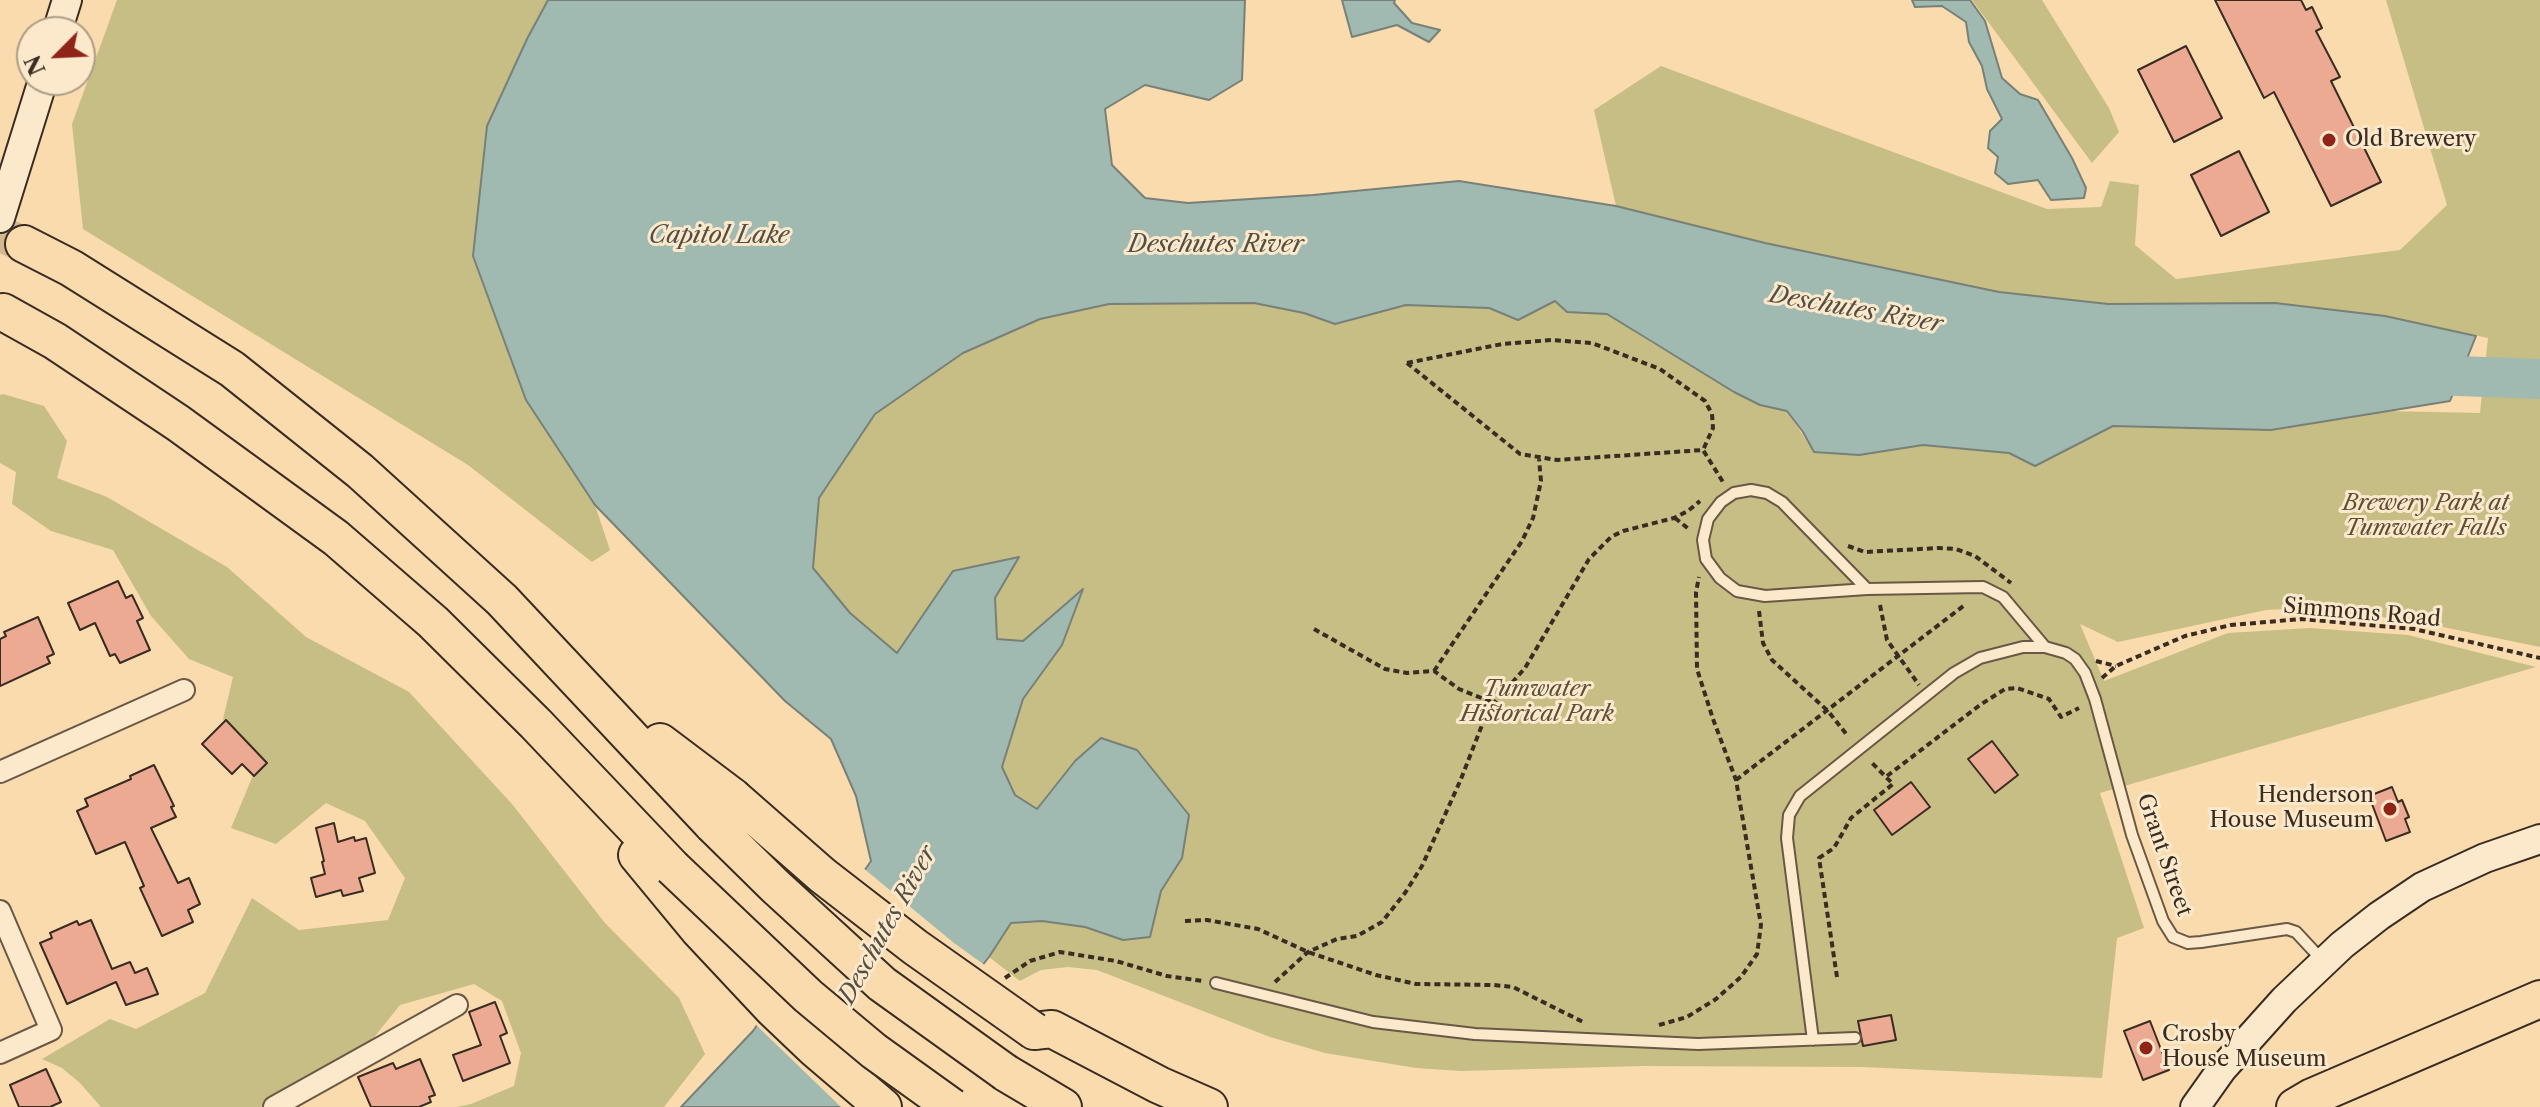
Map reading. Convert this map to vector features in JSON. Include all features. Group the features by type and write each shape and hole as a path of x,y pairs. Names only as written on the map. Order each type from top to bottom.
{"highway":[{"path":"24,244 71,268 232,369 360,471 502,600 585,686 723,811 822,875 915,947 1034,1031 1165,1107"},
{"path":"3,312 55,341 166,414 336,538 433,622 536,724 666,876 773,1009 883,1107"},
{"path":"723,811 795,906 882,984 1006,1073 1063,1107"},
{"path":"666,876 874,1051 952,1107"},
{"path":"2295,1107 2530,1004"},
{"path":"1034,1031 1052,1029 1159,1085 1209,1107"}],"main road":[{"path":"0,218 38,96"},
{"path":"2195,1107 2222,1069 2284,1000 2379,916 2422,887 2485,858 2540,839"}],"street":[{"path":"0,772 184,690"},
{"path":"0,911 51,1030 0,1053"},
{"path":"274,1107 457,1005"}],"lane":[{"path":"1867,589 1782,502 1767,493 1751,490 1734,493 1721,502 1708,519 1703,540 1706,559 1720,578 1737,591 1765,596 1867,589 1983,587 2003,597 2045,647"},
{"path":"1813,1040 1787,838 1789,815 1794,806 1800,796 1967,664 2006,650 2045,647"},
{"name":"Grant Street","path":"2045,647 2066,653 2085,673 2132,835 2163,921 2173,937 2188,943 2287,929 2296,932 2324,962"},
{"path":"1216,983 1373,1022 1475,1034 1698,1044 1855,1038"}],"path":[{"path":"1552,340 1592,343 1660,369 1705,401 1712,414 1713,428 1703,450 1557,460 1520,454 1407,363 1502,344 1552,340"},
{"path":"1703,450 1721,483 1732,478"},
{"path":"1434,671 1522,541 1533,518 1541,481 1539,459"},
{"path":"1261,995 1308,952 1337,939 1357,936 1382,922 1405,893 1422,866 1484,720 1494,703 1525,668 1589,559 1601,545 1623,531 1674,518 1695,506 1707,493"},
{"path":"1674,518 1690,530 1689,542"},
{"path":"1839,541 1865,552 1956,549 1975,556 2007,577 2017,589"},
{"path":"1652,1026 1687,1017 1716,999 1741,977 1757,954 1761,925 1736,780 1697,669 1696,592 1700,575 1705,581"},
{"path":"1736,780 1966,604 1970,595"},
{"path":"1879,597 1887,640 1921,687"},
{"path":"1758,605 1763,643 1772,660 1828,711 1847,735"},
{"name":"Simmons Road","path":"2097,682 2116,666 2185,636 2219,627 2302,619 2414,629 2540,658"},
{"path":"1314,629 1385,669 1407,673 1434,671 1459,689 1494,703"},
{"path":"2092,659 2116,666"},
{"path":"1887,776 2005,689 2017,688 2049,699 2061,717 2079,708"},
{"path":"1837,977 1819,858 1834,848 1851,818 1893,784 1870,761"},
{"path":"1185,921 1207,920 1258,929 1308,952 1376,975 1416,984 1513,987 1591,1025"},
{"path":"1030,961 1060,952 1116,961 1167,976 1216,983"}],"green space":[{"path":"117,0 548,0 487,126 526,400 595,505 610,550 592,562 468,465 83,229 72,124 82,96 96,96 96,58"},
{"path":"1972,0 2042,0 2109,108 2119,132 2092,163"},
{"name":"Tumwater Historical Park","path":"2386,0 2540,0 2540,647 2404,619 2287,609 2266,610 2118,642 2080,624 2104,681 2228,633 2310,628 2408,635 2536,667 2100,793 2144,928 2117,938 2102,1078 1863,1067 1642,1066 1461,1071 1416,1068 1325,1053 1270,1037 1097,970 1068,967 1041,970 1020,981 989,957 1011,923 1042,921 1085,927 1123,940 1149,937 1161,891 1182,858 1189,815 1136,750 1050,791 1037,809 1015,795 1002,767 1023,699 1062,645 1082,591 1023,641 997,639 995,598 897,653 850,613 813,568 819,498 875,414 963,353 1040,319 1109,304 1254,303 1304,313 1335,324 1406,305 1490,308 1518,319 1555,301 1567,312 1607,314 1760,405 1787,411 1814,452 1859,455 1923,445 2009,453 2035,466 2113,426 2271,430 2384,411 2480,413 2488,338 2385,316 2275,303 2108,304 1999,292 1765,243 1616,206 1594,110 1661,66 2047,209 2101,207 2110,181 2139,185 2135,245 2176,279 2400,250 2447,205"},
{"path":"0,395 44,406 67,441 57,478 107,497 227,567 306,637 409,692 512,804 605,923 679,998 705,1054 664,1107 456,1107 514,1086 521,1053 502,1001 474,984 400,1005 355,1061 260,1107 101,1107 62,1068 42,1059 110,1019 136,1029 205,993 252,898 299,930 388,920 405,878 365,821 326,803 276,844 231,828 259,761 223,719 233,677 189,659 151,616 113,550 51,531 12,504 16,472 0,463"}],"water":[{"name":"Capitol Lake","path":"548,0 1245,0 1242,80 1209,100 1145,85 1105,109 1112,165 1145,198 1188,203 1459,181 1616,206 1765,243 1999,292 2108,304 2275,303 2385,316 2476,336 2450,401 2271,430 2113,426 2035,466 2009,453 1923,445 1859,455 1814,452 1787,411 1760,405 1734,392 1607,314 1567,312 1555,301 1518,320 1489,308 1406,305 1335,324 1304,313 1254,303 1109,304 1040,319 963,353 875,414 819,498 813,568 850,613 897,653 953,571 1019,557 995,598 997,639 1023,641 1083,589 1062,645 1023,699 1002,767 1015,795 1037,809 1075,761 1101,738 1137,750 1189,815 1182,858 1161,891 1150,937 1123,940 1085,927 1042,921 1011,923 989,957 871,1107 681,1107 753,1031 871,861 856,796 831,739 785,701 595,505 526,400 473,256 487,126"},
{"path":"1342,0 1395,0 1394,3 1412,23 1440,30 1429,42 1397,25 1352,37"},
{"path":"1912,0 1970,0 1985,21 2002,78 2020,94 2038,100 2072,158 2086,188 2084,198 2051,200 2038,180 2008,184 1995,173 1998,157 1988,148 1990,131 2002,119 1987,89 1982,66 1969,42 1966,22 1942,6 1915,7"}],"pier":[{"path":"862,867 986,966 876,1107 841,1107 754,1023"}],"building":[{"name":"Old Brewery","path":"2215,0 2301,0 2306,10 2312,7 2322,28 2316,31 2340,77 2331,81 2381,182 2331,206 2274,92 2264,98"},
{"path":"2186,46 2222,118 2174,142 2138,70"},
{"path":"2239,151 2269,212 2221,236 2191,175"},
{"path":"118,581 126,598 132,595 143,618 137,621 150,650 120,663 115,654 110,656 95,623 80,630 68,603"},
{"path":"38,617 54,654 47,657 50,663 0,686 0,639 6,636 4,632"},
{"path":"226,720 267,763 254,776 242,764 232,774 202,744"},
{"path":"1992,741 2018,775 1995,793 1968,759"},
{"path":"154,765 174,806 171,807 176,817 151,828 178,883 189,878 200,904 188,910 193,922 162,936 140,888 144,886 125,842 96,854 77,811 88,806 85,799"},
{"path":"1911,782 1930,807 1892,835 1874,810"},
{"name":"Henderson House Museum","path":"2392,787 2409,817 2405,819 2410,832 2386,841 2369,796"},
{"path":"334,823 338,842 354,837 355,841 366,838 375,873 359,878 363,891 343,896 341,890 316,897 311,878 325,874 316,828"},
{"path":"91,920 112,969 130,962 135,973 147,968 158,994 126,1005 116,982 67,1004 40,943 52,938 50,933 77,921 79,925"},
{"path":"495,1002 507,1033 500,1036 510,1063 463,1081 453,1055 481,1045 469,1012"},
{"path":"1891,1015 1896,1040 1863,1046 1858,1021"},
{"name":"Crosby House Museum","path":"2150,1021 2169,1070 2143,1080 2124,1031"},
{"path":"420,1059 435,1095 429,1097 431,1102 419,1107 371,1107 358,1077 393,1063 396,1069"},
{"path":"46,1069 61,1102 50,1107 19,1107 10,1085"}],"waterway":[{"name":"Deschutes River","path":"2404,374 2540,379"}],"tunnel":[{"path":"0,234 24,244"}],"place":[{"name":"Old Brewery","path":"2329,140"},
{"name":"Henderson House Museum","path":"2390,809"},
{"name":"Crosby House Museum","path":"2146,1048"}],"park label":[{"name":"Brewery Park at Tumwater Falls","path":"2426,516"}]}
